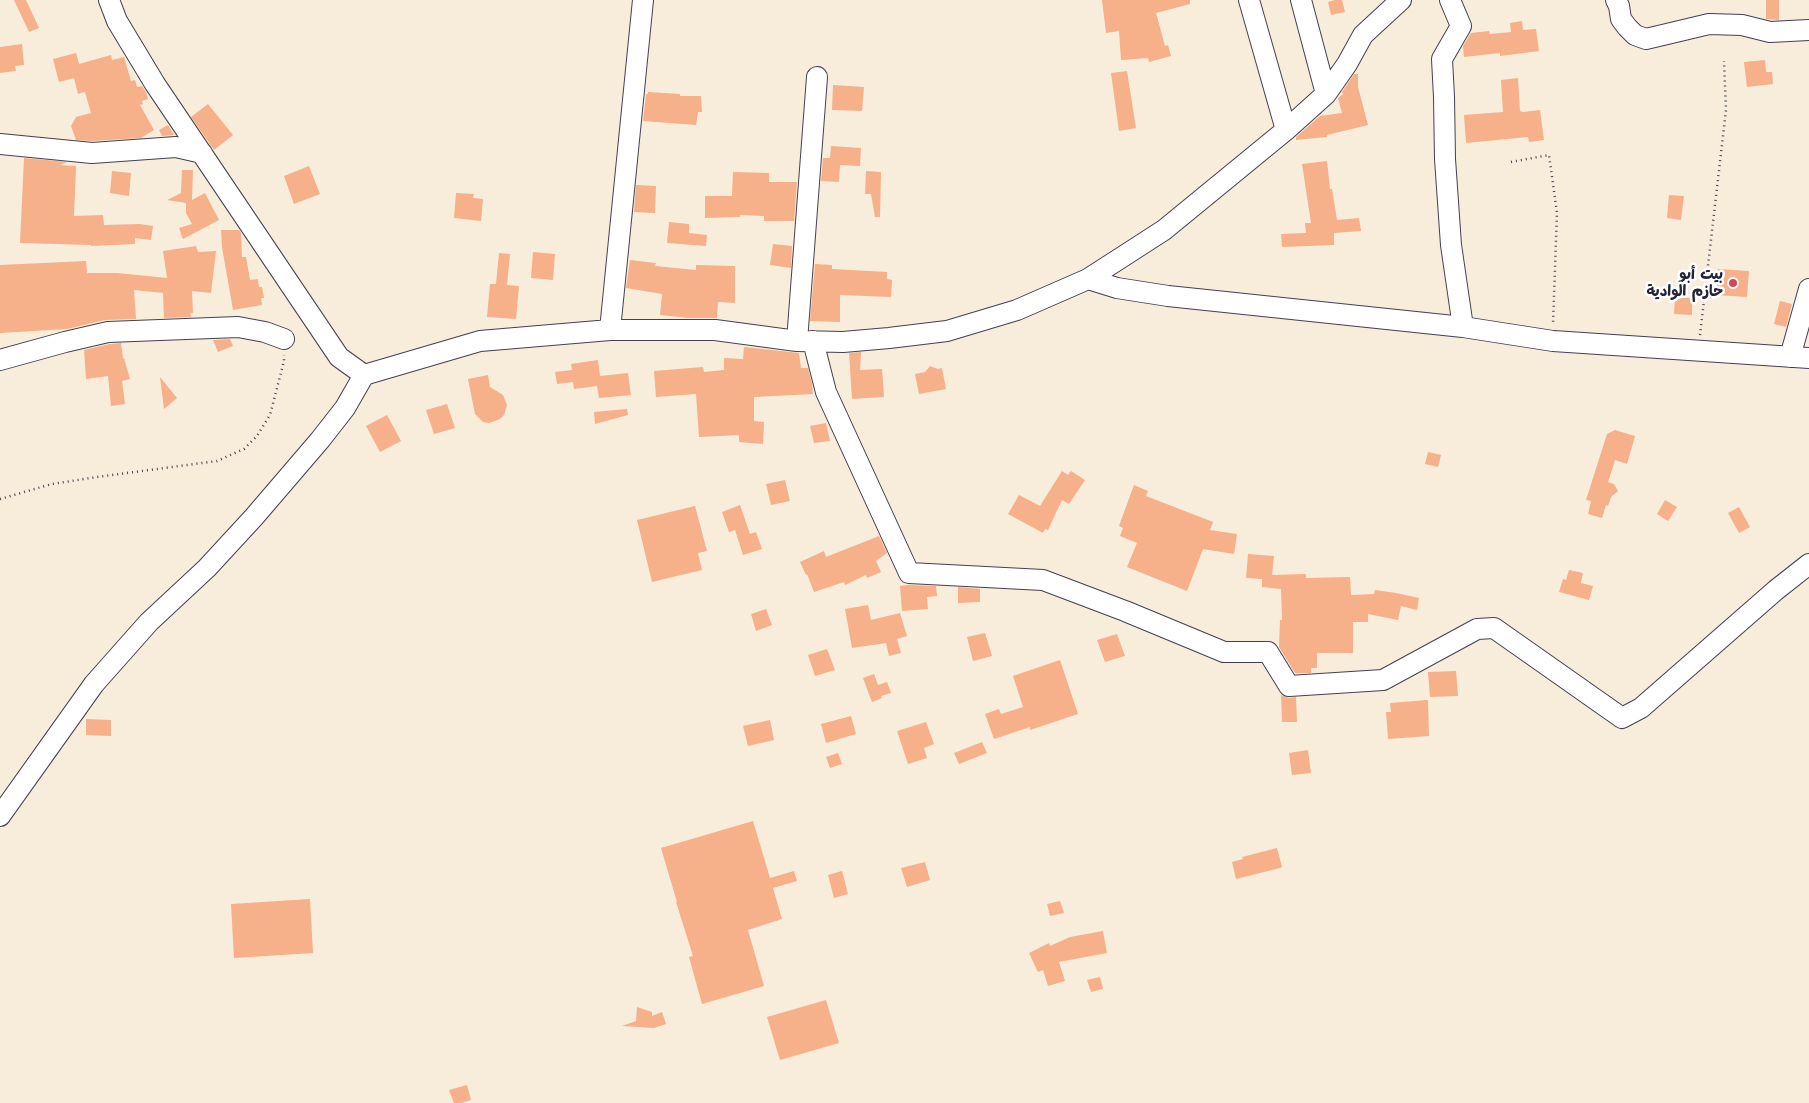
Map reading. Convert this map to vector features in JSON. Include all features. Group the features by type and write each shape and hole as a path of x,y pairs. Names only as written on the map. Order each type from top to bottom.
{"street":[{"path":"109,0 117,21 154,84 339,356 364,375"},
{"path":"610,330 643,0"},
{"path":"1249,0 1286,130"},
{"path":"1301,0 1326,94"},
{"path":"2,808 94,684 149,622 207,568 254,517 320,440 344,408 364,375 480,341 610,330 715,330 805,341 843,342 947,331 1017,310 1088,279 1164,230 1286,130 1326,94 1347,64 1363,35 1401,0"},
{"path":"1450,0 1461,26 1442,59 1445,159 1451,245 1463,327"},
{"path":"1616,0 1620,6 1621,19 1627,27 1635,35 1646,39 1709,24 1742,25 1770,32 1809,30"},
{"path":"817,77 805,341 826,392 908,573 1043,580 1125,611 1224,652 1268,652 1290,686 1383,680 1476,629 1494,628 1622,718 1640,708 1776,590 1809,564"},
{"path":"0,144 92,153 176,147 202,153"},
{"path":"1088,279 1117,288 1168,296 1463,327 1552,340 1800,357 1809,289"},
{"path":"0,360 108,332 238,327 264,332 284,339"}],"path":[{"path":"1698,350 1726,110 1724,61"},
{"path":"1511,162 1548,155 1557,213 1552,340"},
{"path":"0,499 52,484 217,461 244,449 257,436 270,415 284,361 284,339"}],"building":[{"path":"14,0 26,0 39,28 29,32"},
{"path":"1102,0 1190,0 1190,4 1156,13 1165,46 1168,45 1171,56 1149,62 1148,58 1121,60 1119,31 1106,33"},
{"path":"1342,0 1345,12 1331,15 1328,2"},
{"path":"1766,0 1779,0 1779,20 1766,19"},
{"path":"1522,21 1523,30 1536,29 1539,51 1500,56 1500,53 1464,57 1463,46 1471,33 1489,31 1490,34 1511,32 1510,23"},
{"path":"22,44 24,65 15,66 16,71 0,73 0,47"},
{"path":"76,53 79,64 111,55 112,60 124,57 131,81 135,80 137,87 142,86 146,92 148,99 142,101 143,104 140,105 154,130 141,138 76,140 71,126 76,117 91,113 85,92 78,94 74,78 59,82 53,59"},
{"path":"1765,60 1766,72 1772,72 1773,84 1747,87 1744,62"},
{"path":"1127,71 1136,128 1119,131 1111,73"},
{"path":"1354,74 1358,74 1358,87 1368,125 1327,135 1327,137 1296,140 1296,137 1320,116 1342,113 1338,98 1343,94 1342,92"},
{"path":"1518,78 1520,111 1540,110 1544,140 1529,142 1528,137 1466,143 1464,115 1503,112 1501,80"},
{"path":"833,85 864,87 862,111 832,110"},
{"path":"648,92 680,94 680,96 701,96 702,112 698,112 696,125 643,121 646,94"},
{"path":"208,104 233,135 214,150 191,117"},
{"path":"168,125 174,135 162,136 159,130"},
{"path":"831,146 861,148 860,166 840,165 839,182 821,181 823,158 830,158"},
{"path":"24,158 67,162 60,165 76,166 74,216 103,215 104,225 140,224 153,226 151,240 135,238 135,244 91,246 20,243"},
{"path":"1327,161 1330,189 1332,189 1337,220 1359,218 1361,231 1334,233 1334,245 1282,247 1281,234 1306,233 1305,223 1311,223 1302,164"},
{"path":"309,166 320,194 294,204 284,176"},
{"path":"182,170 193,170 192,200 205,193 219,220 183,239 179,228 192,224 186,213 186,203 167,200 181,193"},
{"path":"112,171 131,173 129,196 110,193"},
{"path":"866,171 881,172 880,217 875,217 871,194 865,194"},
{"path":"733,172 769,173 769,182 797,182 794,221 764,221 764,216 740,215 740,217 705,218 705,196 732,196"},
{"path":"636,185 656,186 655,213 634,212"},
{"path":"456,193 474,194 473,198 483,199 481,221 454,218"},
{"path":"1669,195 1684,196 1681,220 1667,218"},
{"path":"669,222 689,224 689,233 707,235 706,246 667,243"},
{"path":"221,230 239,230 241,233 242,257 246,257 250,280 258,279 259,287 262,287 264,298 261,298 262,305 233,310 222,247"},
{"path":"773,244 792,246 791,268 770,265"},
{"path":"196,246 198,252 216,251 211,293 192,291 193,313 190,313 191,317 164,318 163,293 134,290 136,319 105,320 67,329 0,333 0,265 86,261 87,273 117,273 167,278 163,251"},
{"path":"533,252 555,254 553,280 531,278"},
{"path":"499,253 510,254 507,285 519,286 516,319 487,317 490,284 496,284"},
{"path":"630,260 656,263 655,266 696,270 696,265 735,266 735,303 718,302 717,318 660,315 662,294 626,288"},
{"path":"815,264 832,265 832,269 887,272 887,279 892,280 891,297 840,295 840,322 810,321"},
{"name":"بيت أبو حازم الوادية","path":"1718,269 1749,271 1747,297 1716,295"},
{"path":"1675,297 1692,298 1692,315 1674,314"},
{"path":"1780,301 1792,304 1786,327 1774,324"},
{"path":"230,339 233,346 218,352 213,340"},
{"path":"121,343 123,359 130,379 122,381 125,404 111,406 108,376 86,379 84,350"},
{"path":"744,347 799,353 801,368 808,368 812,384 813,394 754,397 754,421 764,422 763,444 739,442 739,435 699,437 696,394 656,397 654,371 703,367 704,372 724,370 724,358 743,359"},
{"path":"861,352 860,370 882,369 884,397 852,399 849,353"},
{"path":"598,360 600,376 628,373 631,395 599,398 597,386 574,389 573,382 557,384 555,372 572,370 571,364"},
{"path":"930,366 938,369 942,368 946,389 919,394 915,374 925,372"},
{"path":"488,375 490,387 503,395 507,405 504,415 500,419 489,423 483,422 475,414 468,379"},
{"path":"160,377 177,398 164,409"},
{"path":"447,404 455,428 434,434 426,410"},
{"path":"627,409 628,415 595,424 594,412"},
{"path":"387,415 401,441 380,452 366,426"},
{"path":"826,423 830,441 814,443 810,426"},
{"path":"1615,430 1635,436 1627,464 1615,460 1608,482 1614,484 1618,491 1611,497 1608,506 1606,505 1602,518 1588,514 1591,501 1586,500 1607,434"},
{"path":"1428,452 1441,455 1438,467 1425,464"},
{"path":"1062,471 1068,475 1071,471 1085,480 1069,504 1062,500 1048,530 1045,529 1043,533 1008,514 1019,495 1040,506"},
{"path":"785,480 790,501 771,505 766,484"},
{"path":"1134,485 1148,491 1146,496 1213,522 1210,530 1237,534 1234,554 1203,549 1187,591 1127,567 1137,543 1120,536 1123,528 1119,526"},
{"path":"1665,500 1677,507 1668,521 1657,514"},
{"path":"740,505 750,534 756,532 762,549 743,555 735,530 729,532 722,512"},
{"path":"695,506 707,551 698,553 702,570 652,582 637,520"},
{"path":"1739,507 1750,527 1739,533 1728,513"},
{"path":"879,536 887,553 876,561 881,572 867,578 866,575 845,585 844,582 814,592 800,562 824,551 826,557"},
{"path":"1248,554 1274,556 1272,575 1306,574 1306,578 1350,577 1351,595 1374,594 1375,590 1419,598 1417,610 1401,606 1398,620 1368,614 1368,622 1353,622 1353,653 1317,653 1317,668 1311,668 1311,673 1295,673 1279,647 1280,620 1282,620 1281,589 1262,587 1262,579 1246,578"},
{"path":"1569,570 1583,573 1581,583 1593,586 1589,600 1559,592 1563,579 1566,580"},
{"path":"900,586 936,586 937,596 927,597 928,609 902,611"},
{"path":"958,587 980,589 980,602 958,603"},
{"path":"868,605 871,620 900,613 907,636 897,639 901,653 889,656 886,643 852,648 845,609"},
{"path":"766,609 772,625 756,631 751,614"},
{"path":"985,633 992,656 973,661 967,637"},
{"path":"1117,634 1125,656 1105,662 1097,640"},
{"path":"827,649 835,670 815,676 808,655"},
{"path":"1060,660 1078,714 1030,730 1030,727 994,739 985,714 999,709 1001,714 1023,707 1013,676"},
{"path":"1456,671 1458,696 1430,697 1428,672"},
{"path":"874,674 878,685 887,682 891,693 881,696 882,698 872,702 863,678"},
{"path":"1281,695 1289,698 1296,697 1297,722 1282,722"},
{"path":"1428,700 1429,736 1388,739 1386,712 1391,712 1390,703"},
{"path":"851,716 856,734 826,743 821,724"},
{"path":"86,719 111,720 111,736 86,735"},
{"path":"770,720 774,740 748,746 743,726"},
{"path":"926,722 934,744 924,748 927,758 908,764 897,731"},
{"path":"982,742 987,753 959,764 954,753"},
{"path":"1308,750 1311,773 1292,775 1289,753"},
{"path":"838,753 842,764 830,768 826,757"},
{"path":"753,821 770,878 794,871 797,881 773,888 782,919 748,930 764,986 702,1004 689,957 693,956 661,848"},
{"path":"1277,848 1282,867 1236,879 1232,862 1243,859 1242,857"},
{"path":"925,862 930,880 907,887 901,868"},
{"path":"842,871 848,894 834,898 828,875"},
{"path":"310,899 313,953 234,958 231,904"},
{"path":"1060,901 1064,913 1050,916 1047,904"},
{"path":"1103,931 1107,953 1059,962 1065,981 1048,986 1043,970 1038,972 1029,953 1049,943 1050,946 1070,937"},
{"path":"1100,977 1103,989 1091,992 1087,980"},
{"path":"826,1000 839,1043 780,1060 767,1017"},
{"path":"637,1007 652,1012 652,1016 662,1012 666,1024 654,1028 622,1026 636,1021"},
{"path":"467,1085 471,1100 454,1103 449,1090"}],"place":[{"name":"بيت أبو حازم الوادية","path":"1733,283"}]}
